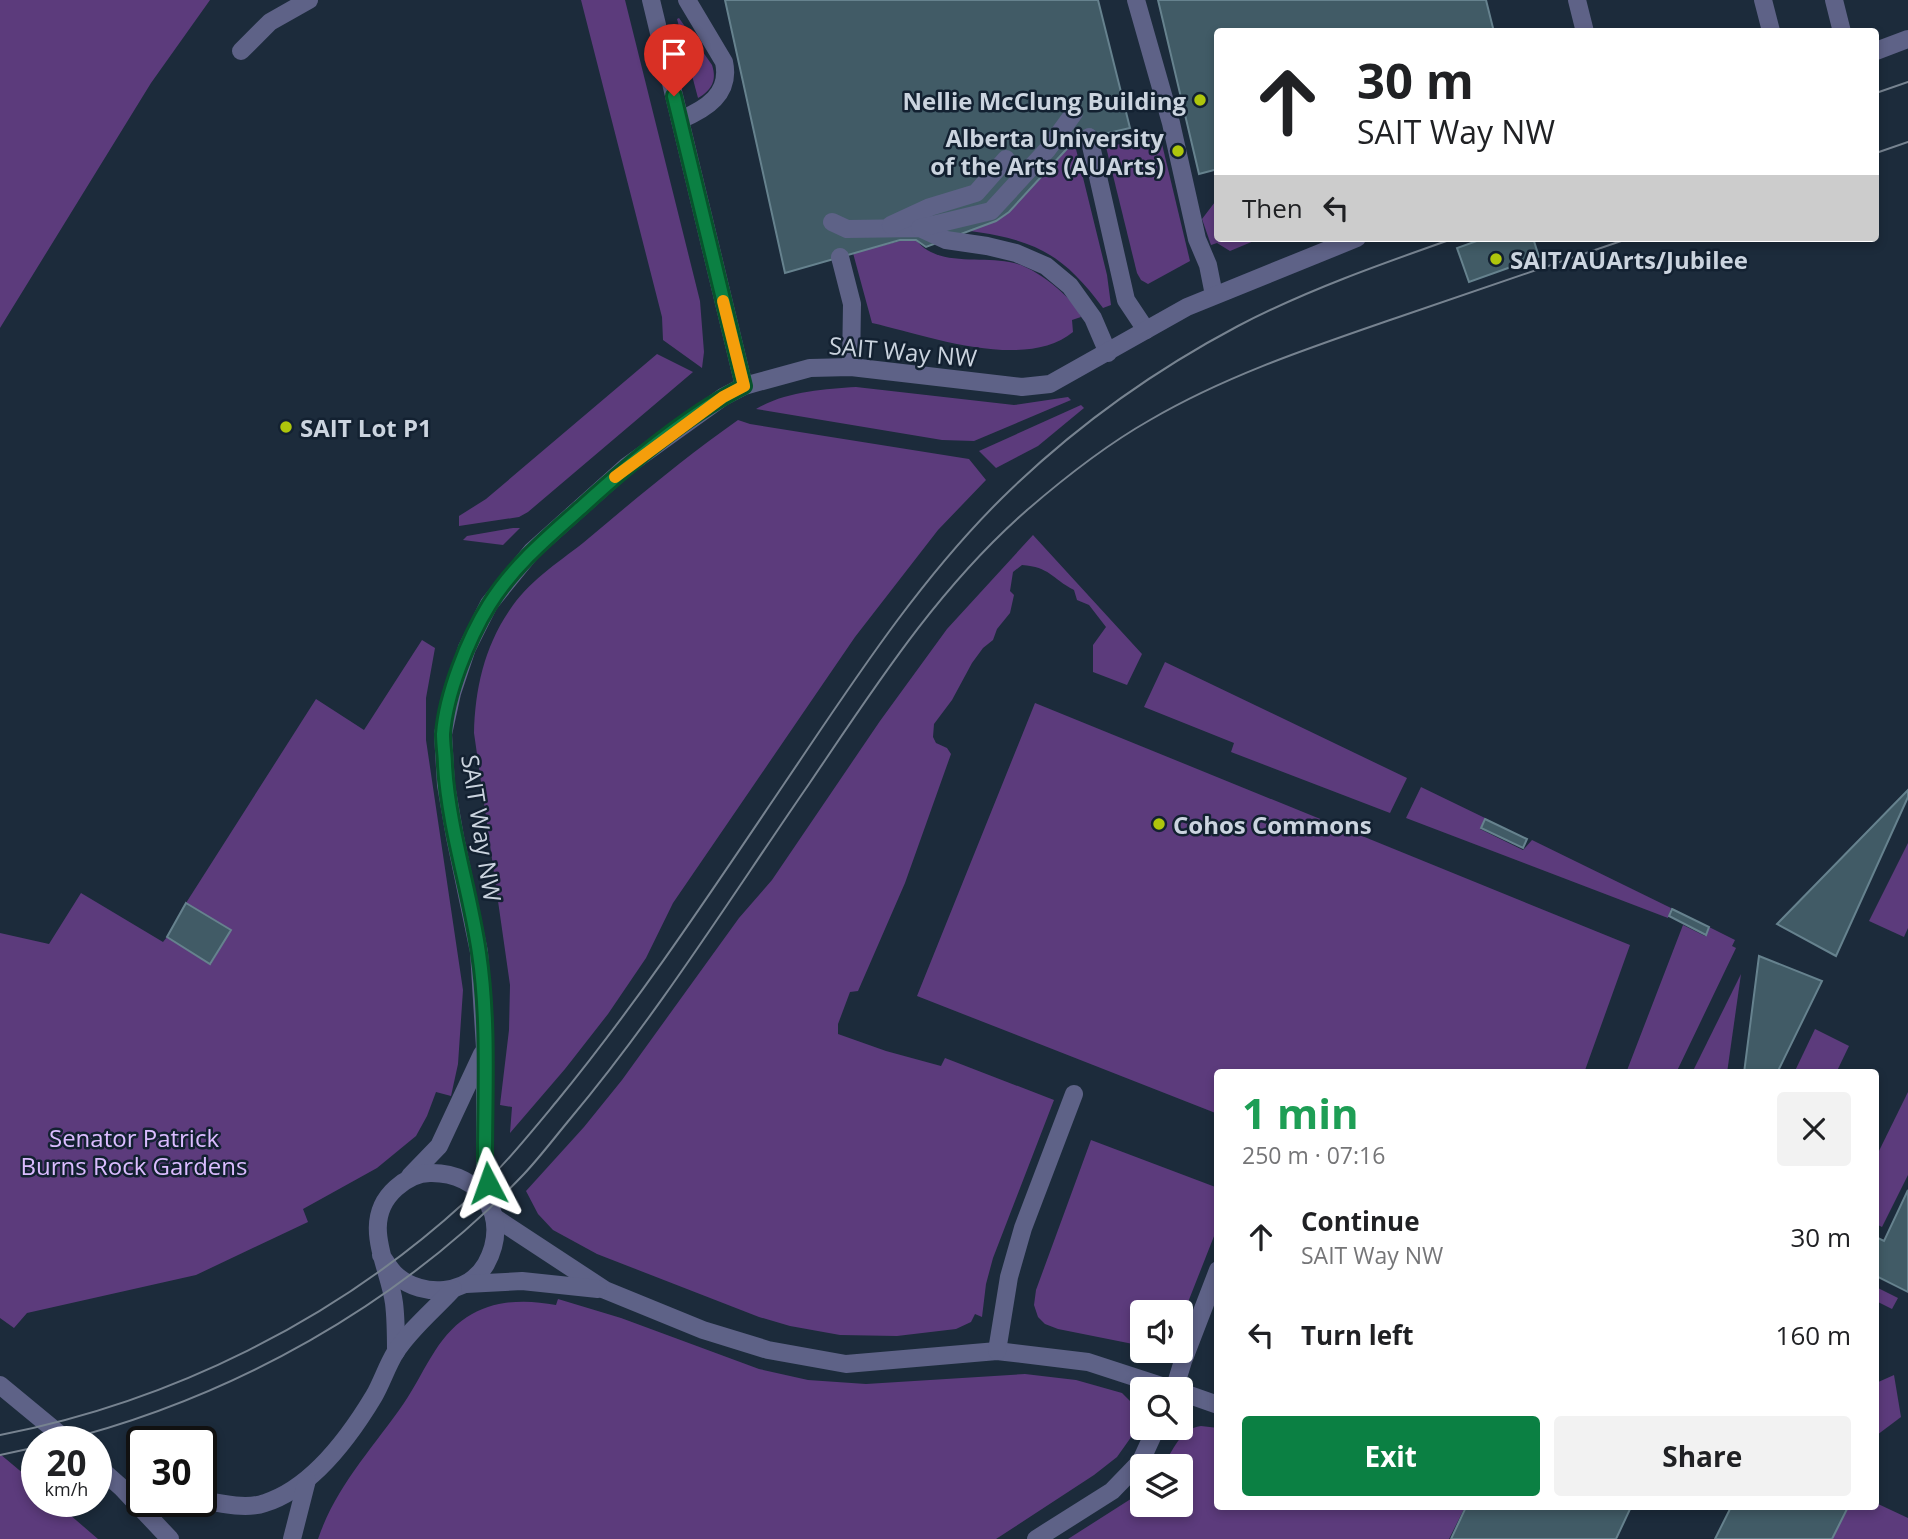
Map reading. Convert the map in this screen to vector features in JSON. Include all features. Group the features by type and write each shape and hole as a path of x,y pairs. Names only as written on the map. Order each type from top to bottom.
{"street":[{"path":"241,51 270,22 309,0"},
{"path":"651,0 744,386"},
{"path":"680,120 701,111 719,96 726,71 724,62 687,0"},
{"path":"1136,0 1171,122 1197,239 1208,265 1214,295"},
{"path":"1577,0 1584,28"},
{"path":"1763,0 1770,28"},
{"path":"1834,0 1841,28"},
{"path":"1879,50 1908,39"},
{"path":"832,222 847,229 920,228 991,211 1047,150 1074,113"},
{"path":"1088,136 1126,300 1146,330"},
{"path":"885,229 930,207 976,193 1006,159"},
{"path":"920,228 946,240 996,248 1046,266 1070,286 1093,318 1108,353"},
{"name":"SAIT Way NW","path":"492,1212 485,1159 485,1048 479,952 454,837 446,785 443,734 452,693 467,648 489,604 532,551 627,466 723,397 744,386 810,368 851,368 1021,387 1050,384 1187,307 1347,242"},
{"path":"840,257 852,304 851,368"},
{"path":"396,1352 394,1302 377,1243 377,1222 382,1206 394,1190 439,1146 485,1048"},
{"path":"997,1351 1009,1278 1023,1228 1074,1094"},
{"path":"217,1502 240,1506 265,1503 307,1480 358,1422 396,1352 459,1287 479,1273 486,1263 495,1237 492,1212 482,1191 456,1175 445,1173 424,1173 406,1180"},
{"path":"492,1212 605,1290 703,1330 768,1350 846,1364 997,1351 1088,1362 1134,1377"},
{"path":"381,1255 396,1276 415,1287 435,1291 522,1281 605,1290"},
{"path":"1178,1377 1214,1280"},
{"path":"0,1385 50,1426"},
{"path":"1193,1396 1214,1404"},
{"path":"1036,1539 1112,1491 1141,1461 1151,1440"},
{"path":"112,1479 170,1539"},
{"path":"292,1539 307,1480"},
{"path":"122,1488 126,1489"}],"green space":[{"path":"0,0 210,0 151,83 0,328"},
{"path":"581,0 625,0 700,301 704,352 702,368 663,340 662,317"},
{"path":"679,18 712,65 712,84 707,92 698,98 677,19"},
{"path":"1161,140 1190,261 1148,284 1141,280 1137,273 1106,147 1135,141"},
{"path":"1074,141 1107,275 1111,305 1103,308 1075,275 1047,253 1013,239 970,231 996,221 1009,212"},
{"path":"1214,203 1214,242 1251,242 1230,251 1217,243 1211,245 1202,219"},
{"path":"908,239 916,240 925,249 948,257 1002,261 1025,267 1042,276 1060,291 1081,317 1072,320 1073,332 1053,344 1029,349 1002,350 946,342 872,323 853,253"},
{"path":"657,354 693,372 528,512 519,517 459,526 459,516 486,499"},
{"path":"856,387 1014,405 1068,397 1071,400 974,441 942,440 756,409 792,395"},
{"path":"1081,405 1084,408 1038,446 996,468 979,451"},
{"path":"738,420 969,459 986,480 938,530 855,637 673,903 646,958 608,1014 510,1133 512,1107 500,1105 509,1030 510,985 474,733 482,670 500,625 534,582 679,464"},
{"path":"520,528 503,545 463,540 467,536"},
{"path":"1033,535 1142,654 1127,685 1093,672 1093,645 1106,627 1089,605 1077,600 1074,590 1039,568 1022,565 1013,572 1010,591 1014,595 1010,613 997,629 993,640 972,663 952,700 934,724 933,737 936,743 947,748 951,754 905,883 858,991 850,992 838,1024 838,1034 886,1051 941,1066 945,1058 1054,1100 993,1258 986,1284 982,1317 975,1314 971,1322 956,1329 897,1336 840,1335 790,1326 759,1317 597,1254 553,1230 538,1214 526,1191 622,1080 739,918 772,880 880,721 947,629"},
{"name":"Senator Patrick Burns Rock Gardens","path":"422,640 435,648 426,698 426,740 463,990 458,1064 451,1096 436,1092 416,1136 377,1168 303,1209 308,1222 196,1275 27,1313 14,1328 0,1318 0,933 49,944 81,893 163,942 167,937 211,964 231,930 186,903 316,699 364,730"},
{"path":"1165,662 1407,778 1390,813 1231,752 1234,743 1144,707"},
{"name":"Cohos Commons","path":"1035,703 1630,945 1585,1069 1214,1069 1214,1112 917,996"},
{"path":"1421,787 1485,818 1480,829 1523,850 1532,840 1671,908 1668,918 1406,818"},
{"path":"1908,843 1908,928 1904,937 1869,921"},
{"path":"1683,925 1705,936 1709,927 1735,940 1732,946 1736,948 1678,1069 1628,1069"},
{"path":"1741,974 1728,1069 1694,1069"},
{"path":"1815,1029 1849,1046 1838,1069 1796,1069"},
{"path":"1908,1092 1908,1175 1882,1227 1879,1226 1879,1151"},
{"path":"1091,1140 1214,1186 1214,1236 1189,1300 1130,1300 1130,1343 1045,1324 1038,1317 1034,1305 1036,1290"},
{"path":"1879,1288 1898,1298 1892,1309 1879,1302"},
{"path":"558,1299 621,1318 759,1369 808,1380 866,1384 1025,1374 1076,1380 1122,1393 1130,1401 1130,1439 1117,1457 1094,1475 996,1539 318,1539 345,1485 404,1403 439,1345 456,1325 477,1311 499,1304 533,1302 556,1305"},
{"path":"1894,1375 1901,1417 1879,1434 1879,1382"},
{"path":"1193,1428 1214,1428 1214,1510 1464,1510 1449,1539 1068,1539 1130,1499 1130,1517 1193,1517 1193,1454 1170,1454 1179,1440 1193,1440"},
{"path":"0,1454 21,1472 21,1517 72,1517 98,1539 0,1539"},
{"path":"1879,1504 1908,1518 1908,1539 1832,1539 1846,1510 1879,1510"}],"building":[{"path":"725,0 1098,0 1130,128 1074,141 1009,212 996,221 926,247 916,240 900,240 785,273"},
{"name":"Nellie McClung Building","path":"1158,0 1486,0 1493,28 1214,28 1214,170 1199,174"},
{"name":"SAIT/AUArts/Jubilee","path":"1474,242 1534,242 1539,257 1469,282 1457,248"},
{"path":"1908,790 1908,797 1836,956 1777,924"},
{"path":"1485,819 1527,839 1523,848 1481,828"},
{"path":"186,903 231,930 210,964 167,937"},
{"path":"1672,909 1709,927 1706,935 1669,916"},
{"path":"1759,956 1822,981 1779,1069 1745,1069"},
{"path":"1908,1190 1908,1292 1879,1278 1879,1238 1884,1241"},
{"path":"1465,1510 1630,1510 1616,1539 1451,1539"},
{"path":"1730,1510 1846,1510 1832,1539 1715,1539"}],"tram line":[{"path":"1879,92 1908,82"},
{"path":"1879,152 1908,142"},
{"path":"0,1435 127,1401 188,1378 306,1319 362,1284 415,1245 490,1178 587,1063 674,945 886,635 942,564 1002,498 1056,449 1114,403 1206,344 1317,289 1444,242"},
{"path":"112,1426 187,1400 310,1341 368,1305 423,1265 475,1221 524,1174 634,1038 883,676 935,606 994,541 1070,474 1150,420 1209,389 1270,363 1618,242"},
{"path":"0,1455 21,1450"}],"slow traffic":[{"path":"615,477 723,397 744,386 723,301"}],"place":[{"name":"Nellie McClung Building","path":"1200,100"},
{"name":"Alberta University of the Arts (AUArts)","path":"1178,151"},
{"name":"SAIT/AUArts/Jubilee","path":"1496,259"},
{"name":"SAIT Lot P1","path":"286,427"},
{"name":"Cohos Commons","path":"1159,824"}],"route":[{"path":"488,1183 485,1159 484,1005 479,952 454,837 446,785 443,734 452,693 467,648 489,604 532,551 627,466 723,397 744,386 674,96"}]}
